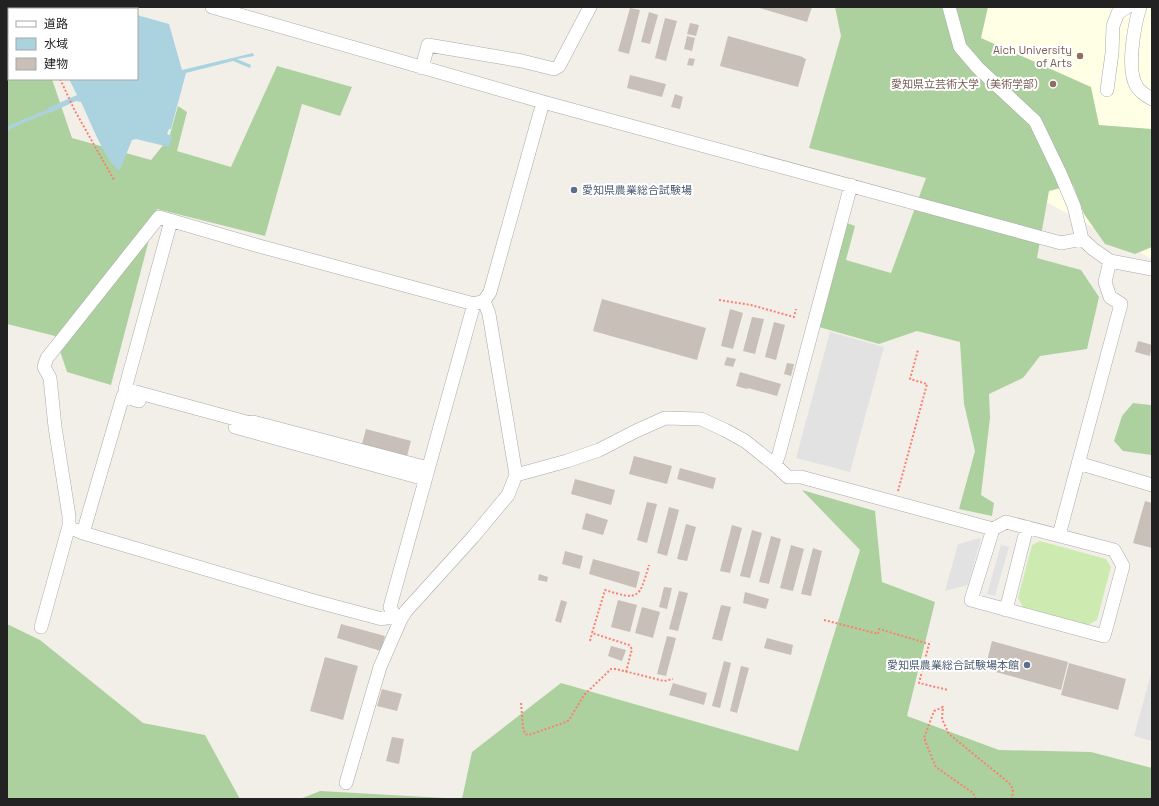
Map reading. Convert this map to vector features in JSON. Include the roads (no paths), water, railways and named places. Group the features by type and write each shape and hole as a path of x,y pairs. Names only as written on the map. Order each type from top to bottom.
{"street":[{"path":"212,7 543,102 1061,243 1082,239"},
{"path":"422,68 428,45 522,61 554,69 559,66 590,7"},
{"path":"949,7 960,46 978,68 1036,120 1074,206 1082,239 1093,250 1110,261 1152,269"},
{"path":"1107,90 1112,52 1113,26 1118,13 1135,7 1135,29 1131,69 1132,77 1137,88 1152,99"},
{"path":"398,618 390,607 427,473 478,302 490,292 543,102"},
{"path":"775,465 851,185"},
{"path":"41,627 69,526 69,516 55,427 50,378 44,367 47,358 159,217 478,302 489,314 516,475 508,495 473,537 398,618 380,667 346,783"},
{"path":"171,221 125,388 250,423 253,422 427,473"},
{"path":"1059,535 1121,304 1110,297 1105,282 1110,261"},
{"path":"83,533 123,396 427,473"},
{"path":"516,475 568,461 599,450 665,418 701,419 745,441 788,477 801,477 993,529 1006,522 1114,550 1123,566 1104,636 971,600 993,529"},
{"path":"1078,463 1152,485"},
{"path":"69,526 83,533 307,599 382,619 398,618"},
{"path":"1006,610 1027,527"}],"water":[{"path":"138,15 169,24 182,70 253,53 254,56 237,59 251,65 250,68 233,61 186,73 171,129 169,129 167,134 172,136 169,147 136,139 132,140 119,170 114,167 109,160 81,102 76,101 50,113 48,108 77,95 70,80 138,80"}],"waterway":[{"path":"7,130 12,126 53,109"}],"place":[{"name":"Aich University of Arts","path":"1080,56"},
{"name":"愛知県立芸術大学（美術学部）","path":"1053,84"},
{"name":"愛知県農業総合試験場","path":"574,190"},
{"name":"愛知県農業総合試験場本館","path":"1027,665"}]}
